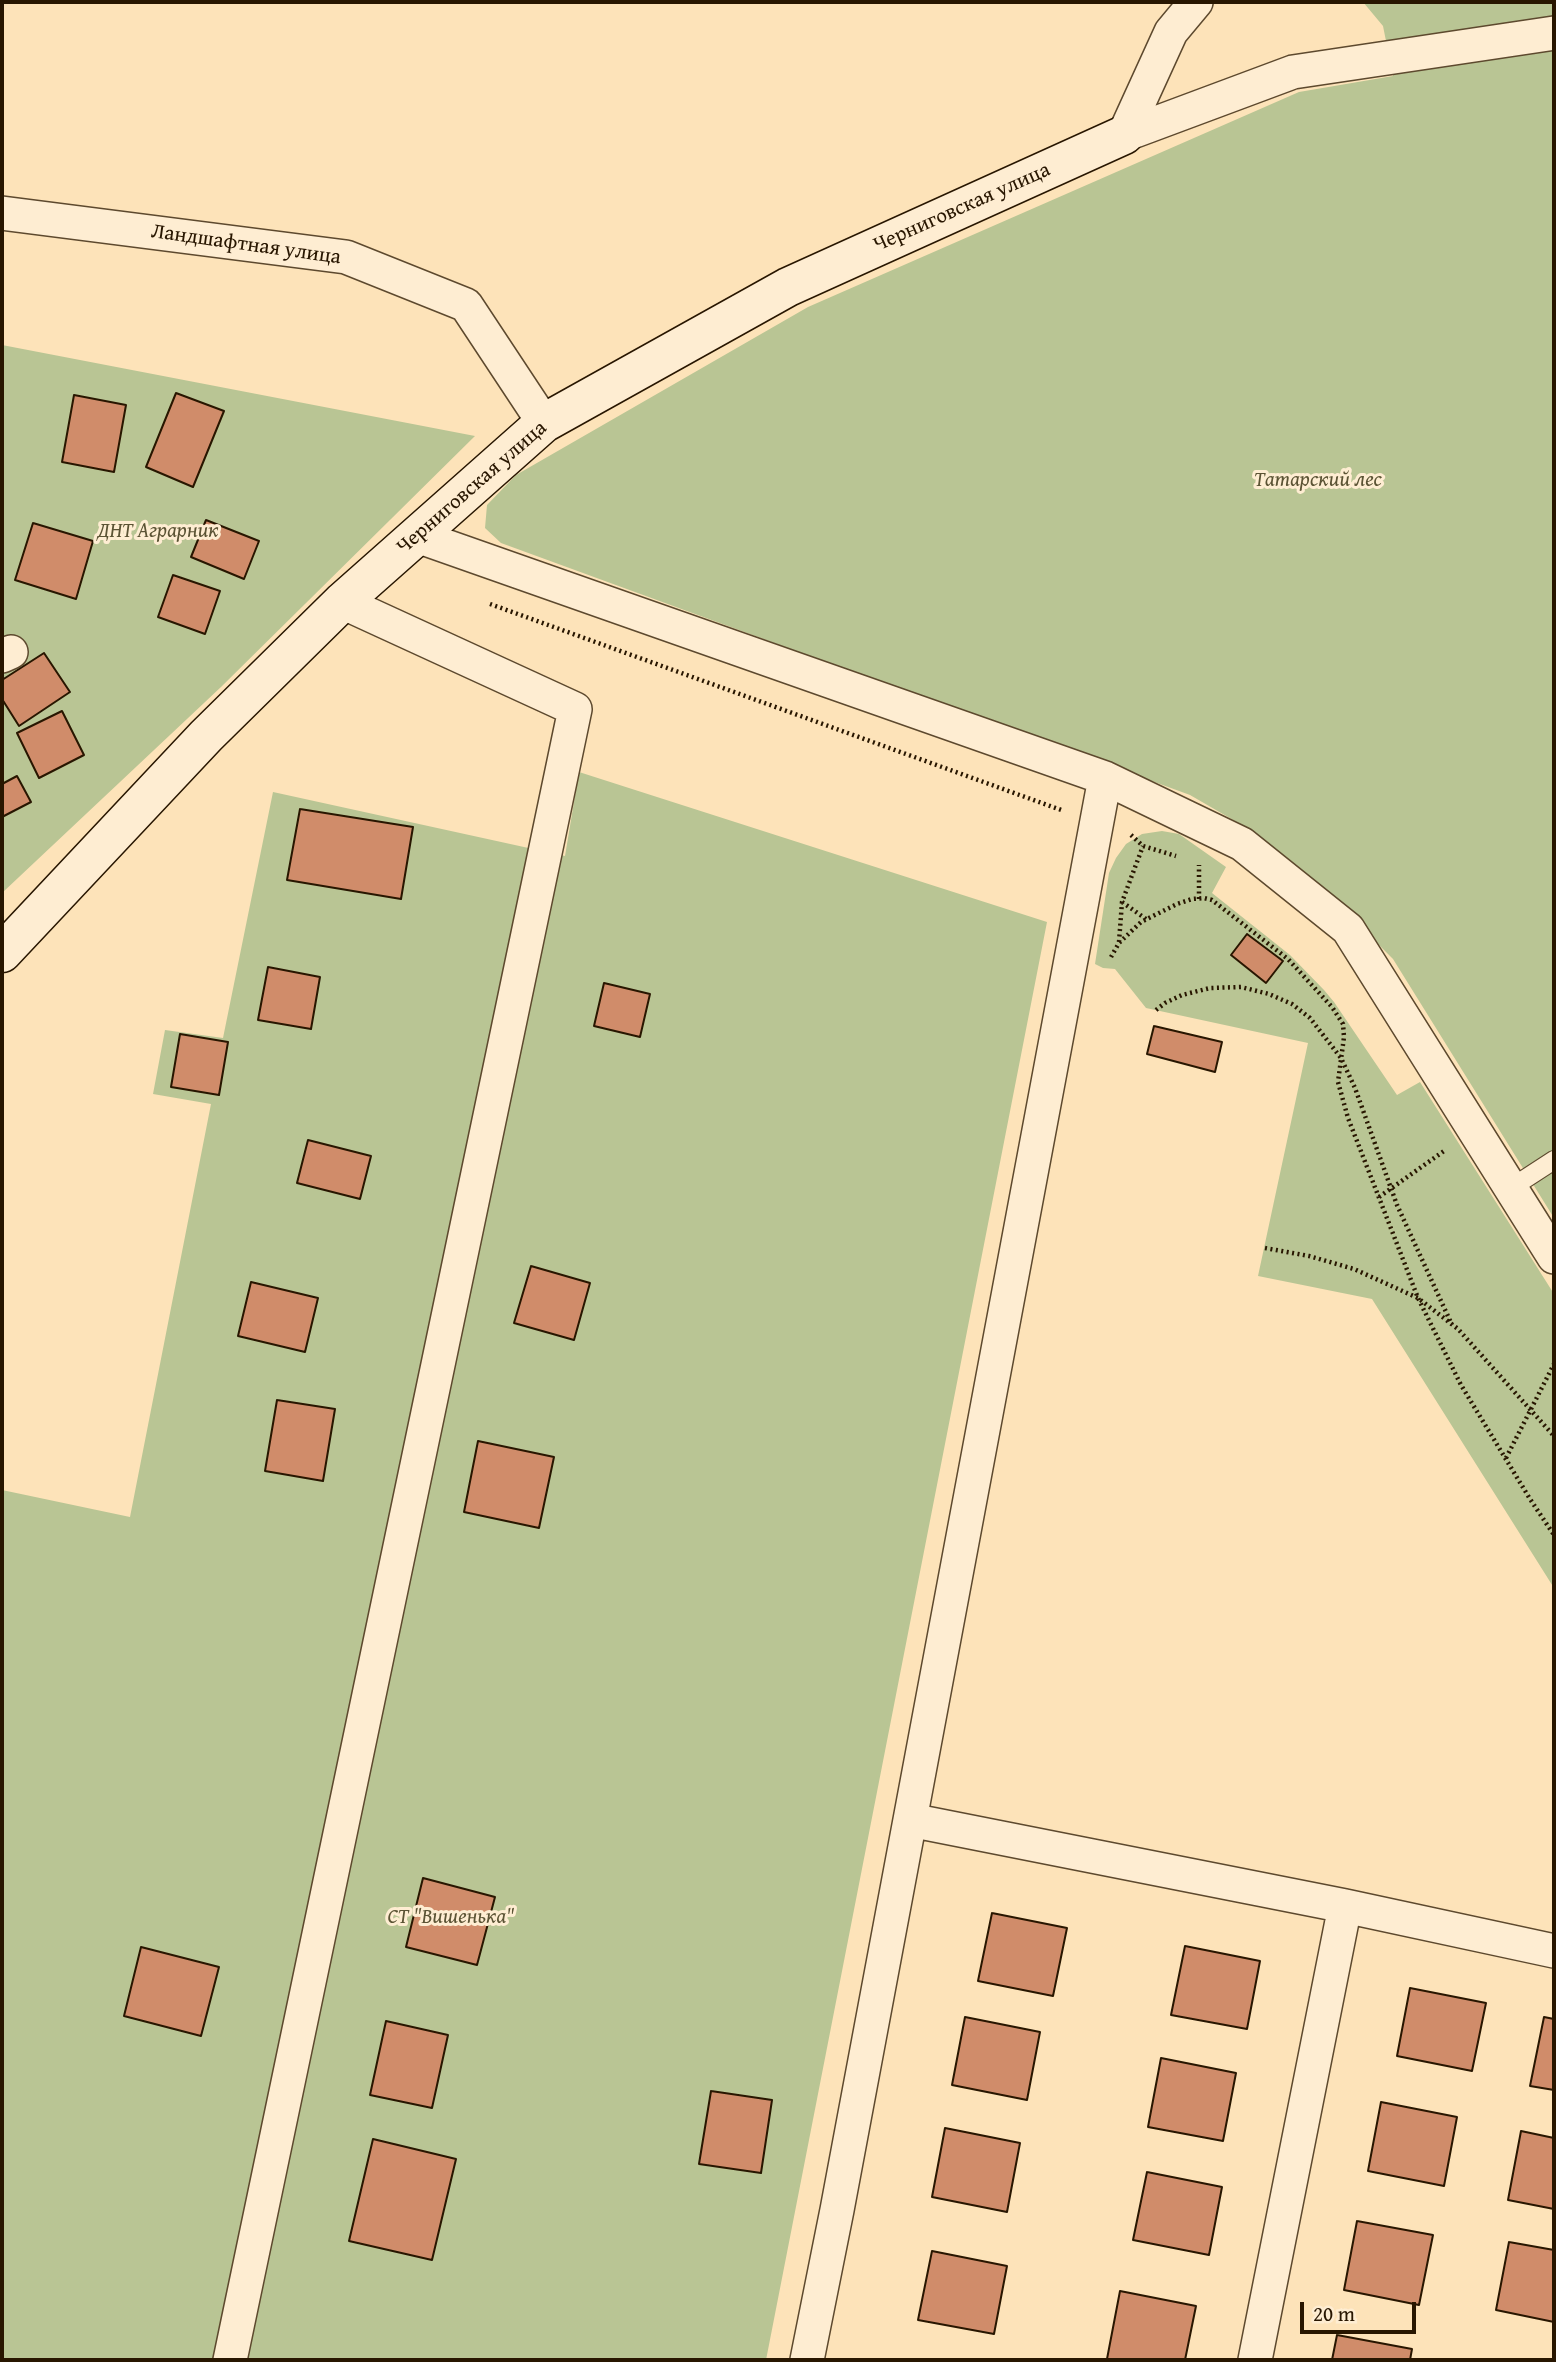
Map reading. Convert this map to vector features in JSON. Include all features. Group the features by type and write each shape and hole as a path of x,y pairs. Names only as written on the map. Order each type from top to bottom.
{"street":[{"path":"1124,135 1171,32 1196,2"},
{"path":"1124,135 1293,72 1554,33"},
{"name":"Черниговская улица","path":"2,953 206,736 342,602 544,423 788,287 1124,135"},
{"name":"Ландшафтная улица","path":"2,213 346,257 466,305 544,423"},
{"path":"417,536 1105,778 1242,844 1348,929 1554,1257"},
{"path":"230,2360 575,709 342,602"},
{"path":"807,2360 1105,778"},
{"path":"910,1820 1346,1906 1554,1951"},
{"path":"1255,2360 1346,1906"}],"lane":[{"path":"1511,1188 1554,1160"}],"path":[{"path":"481,600 1129,833 1143,846 1199,862 1199,899"},
{"path":"1119,943 1122,902 1143,846"},
{"path":"1110,961 1119,943 1146,919 1177,904 1199,899 1212,900 1288,959 1332,1007 1343,1024 1344,1037 1338,1082 1345,1106 1419,1298 1461,1385 1554,1535"},
{"path":"1122,902 1146,919"},
{"path":"1156,1010 1182,995 1210,988 1241,987 1293,1004 1310,1018 1341,1058 1355,1088 1391,1189 1452,1325"},
{"path":"1379,1197 1446,1149"},
{"path":"1265,1248 1309,1255 1354,1269 1419,1298 1452,1325 1554,1436"},
{"path":"1506,1459 1554,1364"}],"green space":[{"name":"Татарский лес","path":"1363,2 1554,2 1554,1218 1393,959 1321,887 1254,832 1190,795 501,543 485,528 487,505 516,475 808,307 1299,92 1393,76 1383,26"},
{"name":"ДНТ Аграрник","path":"2,345 475,436 221,687 2,893"},
{"name":"СТ \"Вишенька\"","path":"579,772 1047,922 766,2360 2,2360 2,1490 130,1517 211,1104 153,1094 165,1030 223,1038 273,792 565,856"},
{"path":"1162,831 1179,834 1226,867 1212,893 1290,955 1324,990 1397,1095 1420,1082 1554,1294 1554,1588 1372,1299 1258,1276 1308,1043 1146,1008 1115,969 1095,964 1109,873 1116,858 1126,844 1142,834"}],"building":[{"path":"176,393 224,411 193,487 146,467"},
{"path":"74,395 126,405 114,472 62,462"},
{"path":"206,520 259,541 244,579 191,557"},
{"path":"33,523 93,541 76,599 15,580"},
{"path":"173,575 220,591 205,634 158,617"},
{"path":"44,653 70,692 19,726 2,699 2,680"},
{"path":"62,711 84,755 39,778 17,733"},
{"path":"17,776 31,802 2,817 2,784"},
{"path":"300,809 413,827 401,899 287,880"},
{"path":"1247,934 1283,961 1266,983 1231,955"},
{"path":"268,967 320,977 311,1029 258,1020"},
{"path":"604,983 650,994 640,1037 594,1026"},
{"path":"1154,1026 1222,1042 1215,1072 1147,1054"},
{"path":"180,1034 228,1042 219,1095 171,1087"},
{"path":"308,1140 371,1156 360,1199 297,1183"},
{"path":"531,1266 590,1283 574,1340 514,1323"},
{"path":"251,1282 318,1298 305,1352 238,1336"},
{"path":"277,1400 335,1409 323,1481 265,1471"},
{"path":"478,1441 554,1457 539,1528 464,1512"},
{"path":"423,1878 495,1897 477,1965 406,1947"},
{"path":"992,1913 1067,1928 1053,1996 978,1981"},
{"path":"1185,1946 1260,1961 1247,2029 1171,2015"},
{"path":"141,1947 219,1967 201,2036 124,2016"},
{"path":"1410,1988 1486,2003 1472,2071 1397,2056"},
{"path":"965,2017 1040,2032 1027,2100 952,2085"},
{"path":"1544,2017 1554,2019 1554,2090 1530,2086"},
{"path":"386,2021 448,2035 432,2108 370,2095"},
{"path":"1161,2058 1236,2073 1223,2141 1148,2127"},
{"path":"711,2091 772,2100 761,2173 699,2164"},
{"path":"1381,2102 1457,2117 1444,2186 1368,2171"},
{"path":"945,2128 1020,2143 1007,2212 932,2197"},
{"path":"1521,2131 1554,2138 1554,2209 1508,2200"},
{"path":"373,2139 456,2159 432,2260 349,2241"},
{"path":"1147,2172 1222,2187 1209,2255 1133,2240"},
{"path":"1357,2221 1433,2235 1419,2305 1344,2290"},
{"path":"1509,2242 1554,2250 1554,2322 1496,2310"},
{"path":"932,2251 1007,2266 994,2334 918,2320"},
{"path":"1120,2291 1196,2306 1185,2360 1107,2359"},
{"path":"1337,2335 1412,2349 1410,2360 1332,2360"}]}
